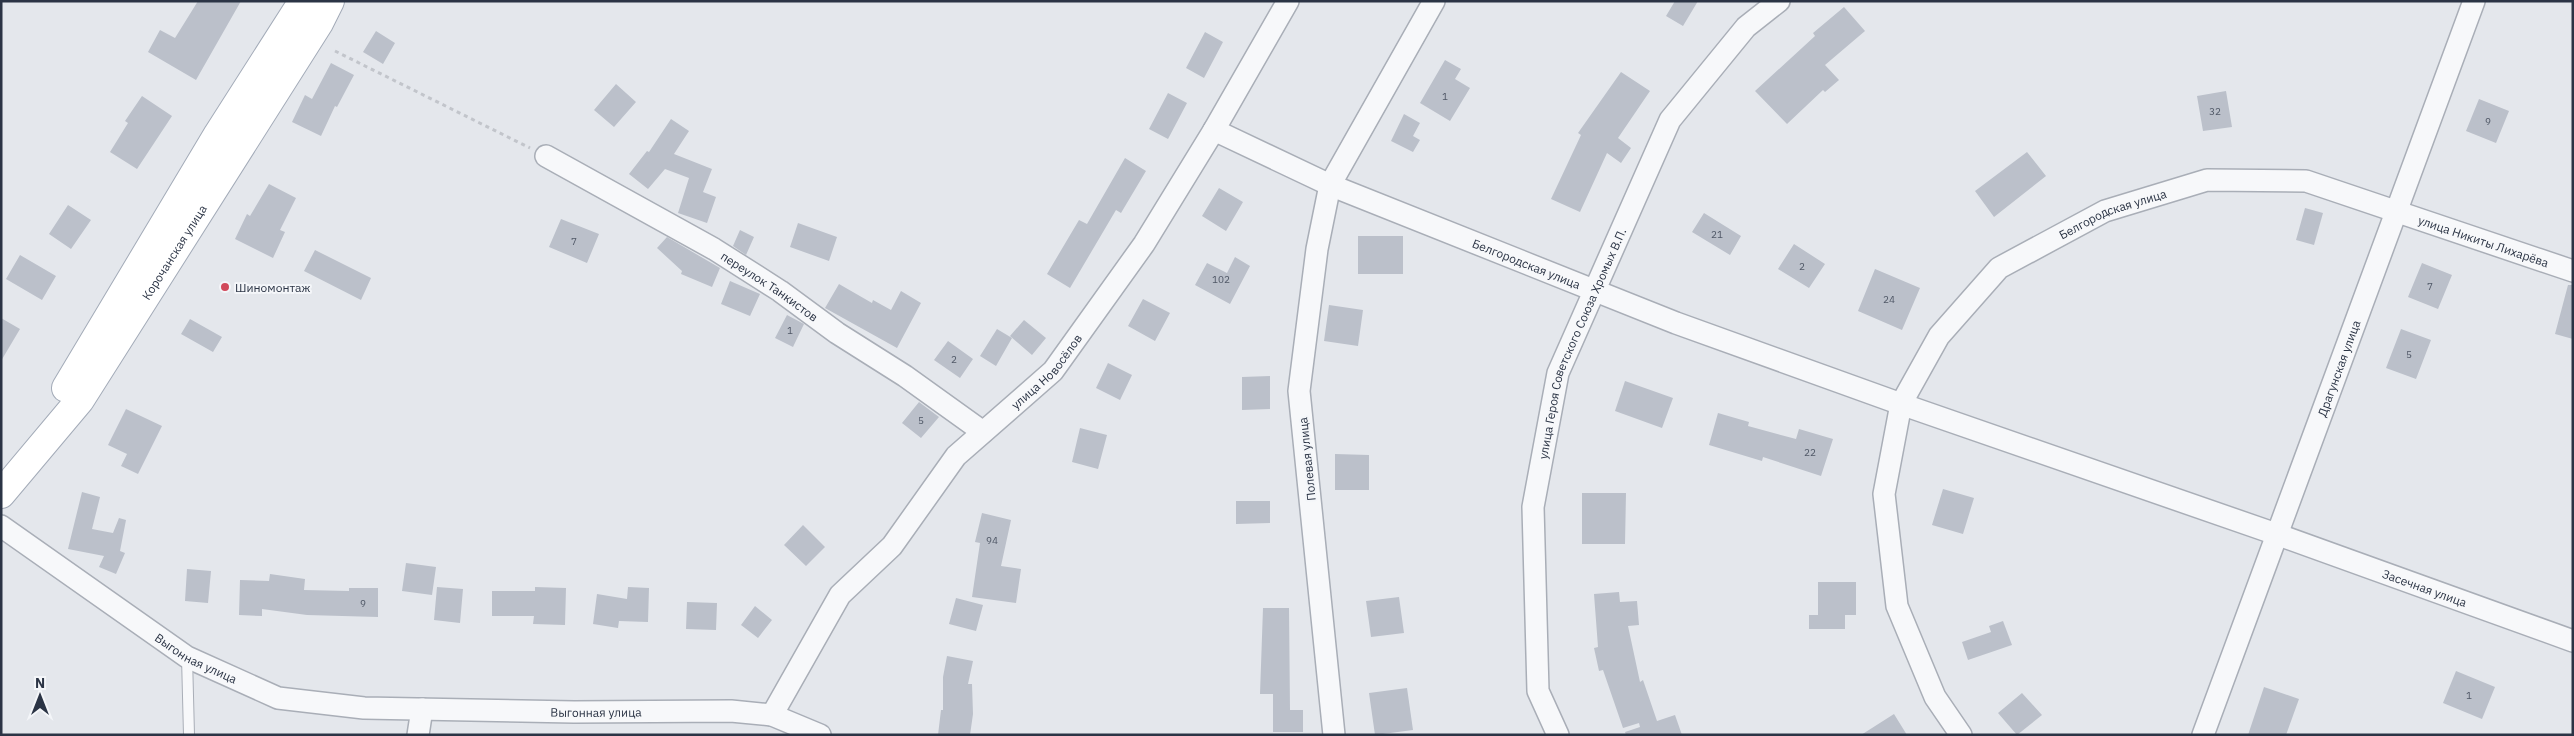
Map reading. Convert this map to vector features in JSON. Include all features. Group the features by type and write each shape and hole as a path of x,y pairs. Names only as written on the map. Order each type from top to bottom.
{"main road":[{"name":"Корочанская улица","path":"1,465 64,391 218,134 303,1"},
{"name":"Корочанская улица","path":"1,494 80,400 319,23 330,1"}],"street":[{"name":"улица Новосёлов","path":"772,715 840,595 892,546 956,456 1053,371 1144,244 1214,130 1288,1"},
{"name":"Полевая улица","path":"1334,735 1299,391 1317,249 1330,185 1434,1"},
{"name":"улица Героя Советского Союза Хромых В.П.","path":"1558,735 1538,691 1533,507 1558,373 1593,290 1623,230 1670,120 1746,27 1779,1"},
{"name":"Драгунская улица","path":"2203,735 2474,1"},
{"name":"Белгородская улица","path":"1214,130 1330,185 1676,323 1901,404 2276,534"},
{"name":"переулок Танкистов","path":"546,156 714,249 780,291 837,333 905,376 983,432"},
{"name":"Белгородская улица","path":"1961,735 1935,697 1897,606 1884,494 1901,404 1939,336 1999,268 2105,211 2207,180 2306,181 2396,212"},
{"name":"улица Никиты Лихарёва","path":"2396,212 2573,270"},
{"name":"Выгонная улица","path":"1,526 187,657 278,698 364,708 731,711 772,715 820,735"},
{"name":"Засечная улица","path":"2276,534 2573,640"},
{"path":"418,735 422,709"}],"lane":[{"path":"187,657 189,735"}],"path":[{"path":"336,51 546,156"}],"building":[{"path":"198,1 241,1 196,80 148,52 160,30 175,38"},
{"path":"1675,1 1698,1 1683,26 1666,16"},
{"path":"1844,7 1865,31 1825,65 1839,80 1825,92 1823,90 1787,124 1755,91 1815,36 1813,33"},
{"path":"376,31 395,43 383,64 363,52"},
{"path":"1205,32 1223,42 1204,78 1186,68"},
{"path":"1445,60 1461,69 1455,79 1470,88 1450,121 1420,103"},
{"path":"331,63 354,75 337,107 335,106 321,136 292,122 305,95 312,99"},
{"path":"1621,72 1650,91 1618,138 1631,148 1621,163 1607,153 1580,212 1551,199 1581,135 1578,133"},
{"path":"616,84 636,102 614,127 594,110"},
{"path":"2226,91 2232,127 2203,131 2197,96"},
{"path":"1168,93 1187,103 1168,139 1149,129"},
{"path":"142,96 172,116 137,169 110,152 128,123 125,121"},
{"path":"2479,99 2509,111 2496,143 2466,131"},
{"path":"1404,114 1420,123 1413,136 1420,140 1413,152 1391,141"},
{"path":"671,119 689,131 674,154 712,169 703,192 716,197 707,223 678,213 689,178 665,169 648,189 629,174 647,151 649,152"},
{"path":"2027,152 2046,176 1994,217 1975,191"},
{"path":"1125,158 1146,171 1121,213 1116,210 1070,288 1047,274 1079,220 1087,224"},
{"path":"269,184 296,198 280,230 285,232 273,258 235,239 247,214 250,216"},
{"path":"1219,188 1243,202 1226,231 1202,216"},
{"path":"68,205 91,220 71,249 49,234"},
{"path":"2305,208 2323,213 2314,245 2296,240"},
{"path":"1704,213 1741,236 1730,255 1692,232"},
{"path":"561,219 599,234 587,263 549,247"},
{"path":"798,223 837,237 829,261 790,247"},
{"path":"740,230 754,237 746,255 733,246"},
{"path":"1358,236 1403,236 1403,274 1358,274"},
{"path":"667,237 720,268 712,287 681,274 682,271 657,248"},
{"path":"1794,244 1825,264 1809,288 1778,269"},
{"path":"315,250 371,278 361,300 304,271"},
{"path":"20,255 56,276 42,300 6,279"},
{"path":"1235,257 1250,266 1230,304 1195,285 1207,263 1227,273"},
{"path":"2422,263 2452,275 2438,309 2408,297"},
{"path":"1875,269 1920,288 1902,330 1858,311"},
{"path":"730,281 760,294 750,316 721,304"},
{"path":"839,284 872,303 873,300 891,310 901,291 921,303 897,348 825,308"},
{"path":"2568,285 2573,285 2573,339 2555,334"},
{"path":"1143,299 1170,313 1155,341 1128,326"},
{"path":"1329,305 1363,310 1358,346 1324,341"},
{"path":"787,315 804,324 793,347 775,338"},
{"path":"1,318 20,329 1,361"},
{"path":"190,319 222,337 213,352 181,334"},
{"path":"1024,320 1046,338 1032,355 1010,336"},
{"path":"997,329 1012,338 996,366 980,356"},
{"path":"2401,329 2431,340 2416,379 2386,368"},
{"path":"948,341 973,359 960,378 934,360"},
{"path":"1108,363 1132,375 1120,400 1096,388"},
{"path":"1270,376 1270,409 1242,410 1242,377"},
{"path":"1625,381 1673,398 1662,428 1615,411"},
{"path":"919,402 939,417 921,438 902,423"},
{"path":"126,409 162,426 138,474 121,466 127,454 108,445"},
{"path":"1718,413 1749,422 1748,426 1796,439 1799,429 1833,439 1821,476 1763,457 1762,461 1709,445"},
{"path":"1080,428 1107,435 1098,469 1072,462"},
{"path":"1335,454 1369,455 1369,490 1335,490"},
{"path":"1943,489 1974,498 1963,534 1932,525"},
{"path":"82,492 100,497 92,529 113,533 119,518 126,520 120,551 125,553 116,574 99,567 104,556 68,549"},
{"path":"1582,493 1626,493 1625,544 1582,544"},
{"path":"1236,501 1270,501 1270,523 1236,524"},
{"path":"982,513 1011,520 1001,566 1021,569 1016,603 972,597 980,543 975,542"},
{"path":"803,525 825,547 806,566 784,545"},
{"path":"406,563 436,567 432,595 402,591"},
{"path":"187,569 211,571 208,603 185,601"},
{"path":"270,574 305,579 304,590 349,591 349,588 378,588 378,617 307,615 262,609 262,616 239,615 240,580 269,581"},
{"path":"1818,582 1856,582 1856,615 1845,615 1845,629 1809,629 1809,615 1818,615"},
{"path":"437,587 463,589 460,623 434,620"},
{"path":"535,587 566,588 565,625 533,624 534,616 492,616 492,591 535,591"},
{"path":"628,587 649,588 648,622 619,621 618,628 593,624 597,594 627,599"},
{"path":"1619,592 1620,602 1637,601 1639,625 1628,626 1640,682 1643,680 1657,721 1675,715 1682,735 1626,735 1625,732 1640,727 1639,723 1623,728 1603,670 1599,671 1594,648 1598,647 1594,594"},
{"path":"1399,597 1404,633 1371,637 1366,601"},
{"path":"956,598 983,605 976,631 949,624"},
{"path":"687,602 717,603 716,630 686,629"},
{"path":"755,606 772,620 758,638 741,625"},
{"path":"1263,608 1289,608 1290,710 1303,710 1303,732 1273,732 1273,694 1260,694"},
{"path":"2003,621 2012,645 1968,660 1962,642 1991,632 1989,626"},
{"path":"947,656 973,661 968,684 972,684 973,714 970,735 938,735 941,710 943,710 943,677"},
{"path":"2456,671 2495,687 2482,719 2443,703"},
{"path":"2264,687 2299,699 2286,735 2248,735"},
{"path":"1407,688 1413,730 1375,735 1369,693"},
{"path":"2022,693 2042,715 2017,735 1998,713"},
{"path":"1894,714 1907,735 1861,735"}],"place":[{"name":"Шиномонтаж","path":"225,287"}]}
